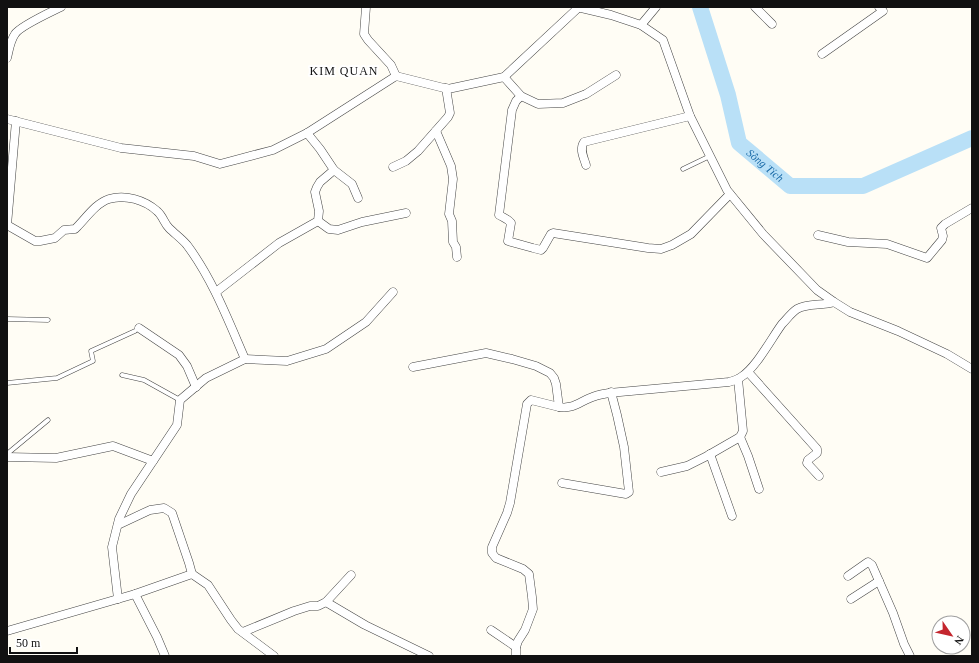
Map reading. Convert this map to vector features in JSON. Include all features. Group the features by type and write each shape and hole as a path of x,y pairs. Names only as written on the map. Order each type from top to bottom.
{"street":[{"path":"7,58 11,42 17,31 61,7"},
{"path":"366,7 364,34 391,65 396,76"},
{"path":"7,119 121,148 194,156 220,164 273,150 307,133 396,76 448,89 504,77 577,7 644,22 663,40 690,116 726,190 768,239 817,290 834,302 850,312 898,331 946,354 972,370"},
{"path":"644,22 656,7"},
{"path":"755,7 772,24"},
{"path":"822,54 883,11 879,7"},
{"path":"504,77 521,96 538,104 563,103 586,94 616,75"},
{"path":"394,167 406,161 418,151 448,117 450,112 446,88"},
{"path":"521,96 516,101 512,110 499,215 508,219 511,223 508,241 541,250 553,233 661,249 672,245 691,234 730,194"},
{"path":"586,165 582,146 584,142 690,116"},
{"path":"16,121 7,225 35,241 40,241 55,238 64,230 75,229 98,206 108,199 128,197 150,206 157,211 169,228 186,244 198,261 216,292 245,359"},
{"path":"436,131 451,166 453,179 449,214 452,221 453,242 456,247 457,257"},
{"path":"307,133 320,148 334,170 352,184 358,198"},
{"path":"318,221 319,211 315,192 320,182 334,170"},
{"path":"818,235 848,242 887,244 927,258 942,240 943,236 941,228 972,208"},
{"path":"318,221 329,229 338,230 362,222 406,213"},
{"path":"216,292 280,243 318,221"},
{"path":"118,599 112,547 119,519 131,494 177,425 180,400 206,378 245,359 287,361 326,349 366,322 393,292"},
{"path":"516,656 518,641 525,630 533,609 529,574 523,569 496,558 492,553 492,547 507,514 510,503 527,404 531,400 565,408 571,407 601,394 612,392 729,382 738,379 748,372 790,314 802,307 834,302"},
{"path":"137,329 178,356 187,366 196,387"},
{"path":"413,367 486,353 512,359 540,368 550,373 554,378 559,407"},
{"path":"748,372 817,449 817,453 808,460 807,463 819,476"},
{"path":"661,472 687,466 740,437 743,430 738,379"},
{"path":"562,482 626,494 629,492 624,447 612,392"},
{"path":"740,437 759,489"},
{"path":"7,455 56,458 113,446 153,461"},
{"path":"710,454 732,516"},
{"path":"118,525 150,510 164,508 172,513 192,574 208,585 238,629 274,656"},
{"path":"848,576 868,562 872,565 910,656"},
{"path":"7,632 135,594 192,574"},
{"path":"243,632 310,606 318,606 326,602 351,575"},
{"path":"851,599 878,581"},
{"path":"135,594 165,656"},
{"path":"326,602 364,625 429,656"},
{"path":"491,630 516,647"}],"lane":[{"path":"682,169 710,156"},
{"path":"7,319 48,320"},
{"path":"7,383 57,378 93,362 91,352 137,329"},
{"path":"122,375 144,380 180,400"},
{"path":"7,455 48,420"}],"waterway":[{"name":"Sông Tích","path":"700,7 728,95 739,143 790,186 863,186 972,138"}],"district":[{"name":"KIM QUAN","path":"344,71"}]}
